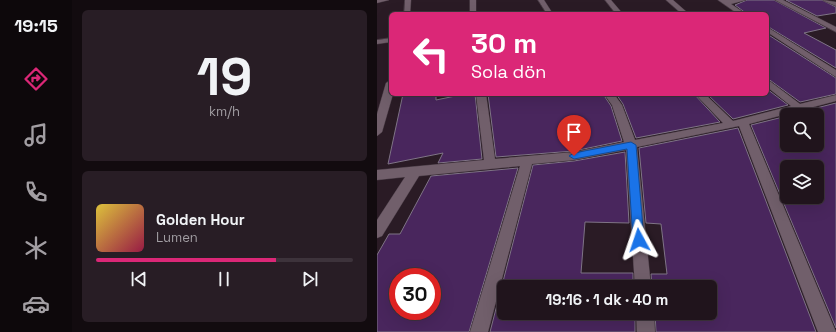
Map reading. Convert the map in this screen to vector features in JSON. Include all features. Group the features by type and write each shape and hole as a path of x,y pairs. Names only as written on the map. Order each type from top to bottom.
{"street":[{"path":"377,1 386,0"},
{"path":"407,12 408,0"},
{"path":"473,0 473,12"},
{"path":"541,0 548,12"},
{"path":"608,0 618,12"},
{"path":"669,0 683,12"},
{"path":"723,1 743,0"},
{"path":"778,0 836,30"},
{"path":"827,0 836,4"},
{"path":"723,1 740,12"},
{"path":"769,31 836,74"},
{"path":"377,42 389,40"},
{"path":"769,84 799,108 836,98"},
{"path":"377,132 389,90"},
{"path":"481,96 490,165"},
{"path":"610,96 617,105 631,145 642,280"},
{"path":"703,96 737,123 827,332"},
{"path":"377,175 574,156 737,123 780,113"},
{"path":"479,332 527,161"},
{"path":"377,232 415,171"},
{"path":"645,320 646,332"}],"building":[{"path":"747,0 774,0 826,28 804,33 836,50 836,68 769,27 769,12 744,12 735,5"},
{"path":"786,0 822,0 836,7 836,13 817,16"},
{"path":"769,35 836,78 836,94 800,102 769,79"},
{"path":"769,91 788,105 733,119 709,96 769,96"},
{"path":"403,96 436,96 436,100 455,96 475,96 482,159 438,163 443,153 388,164"},
{"path":"488,96 604,96 611,106 622,141 574,151 496,157"},
{"path":"617,96 696,96 720,122 636,138 623,104"},
{"path":"836,103 836,328 784,204 824,204 824,160 780,160 780,194 751,125 780,118 780,152 824,152 824,108 816,108"},
{"path":"738,128 816,332 656,332 655,320 717,320 717,280 651,280 651,274 667,274 661,224 646,223 639,148"},
{"path":"625,152 629,223 585,222 581,273 633,273 633,280 503,280 533,165 574,161"},
{"path":"518,168 469,332 377,332 377,255 389,234 400,234 431,176"},
{"path":"497,305 497,320 635,320 635,332 490,332"}],"route":[{"path":"574,156 631,145 639,240"}]}
